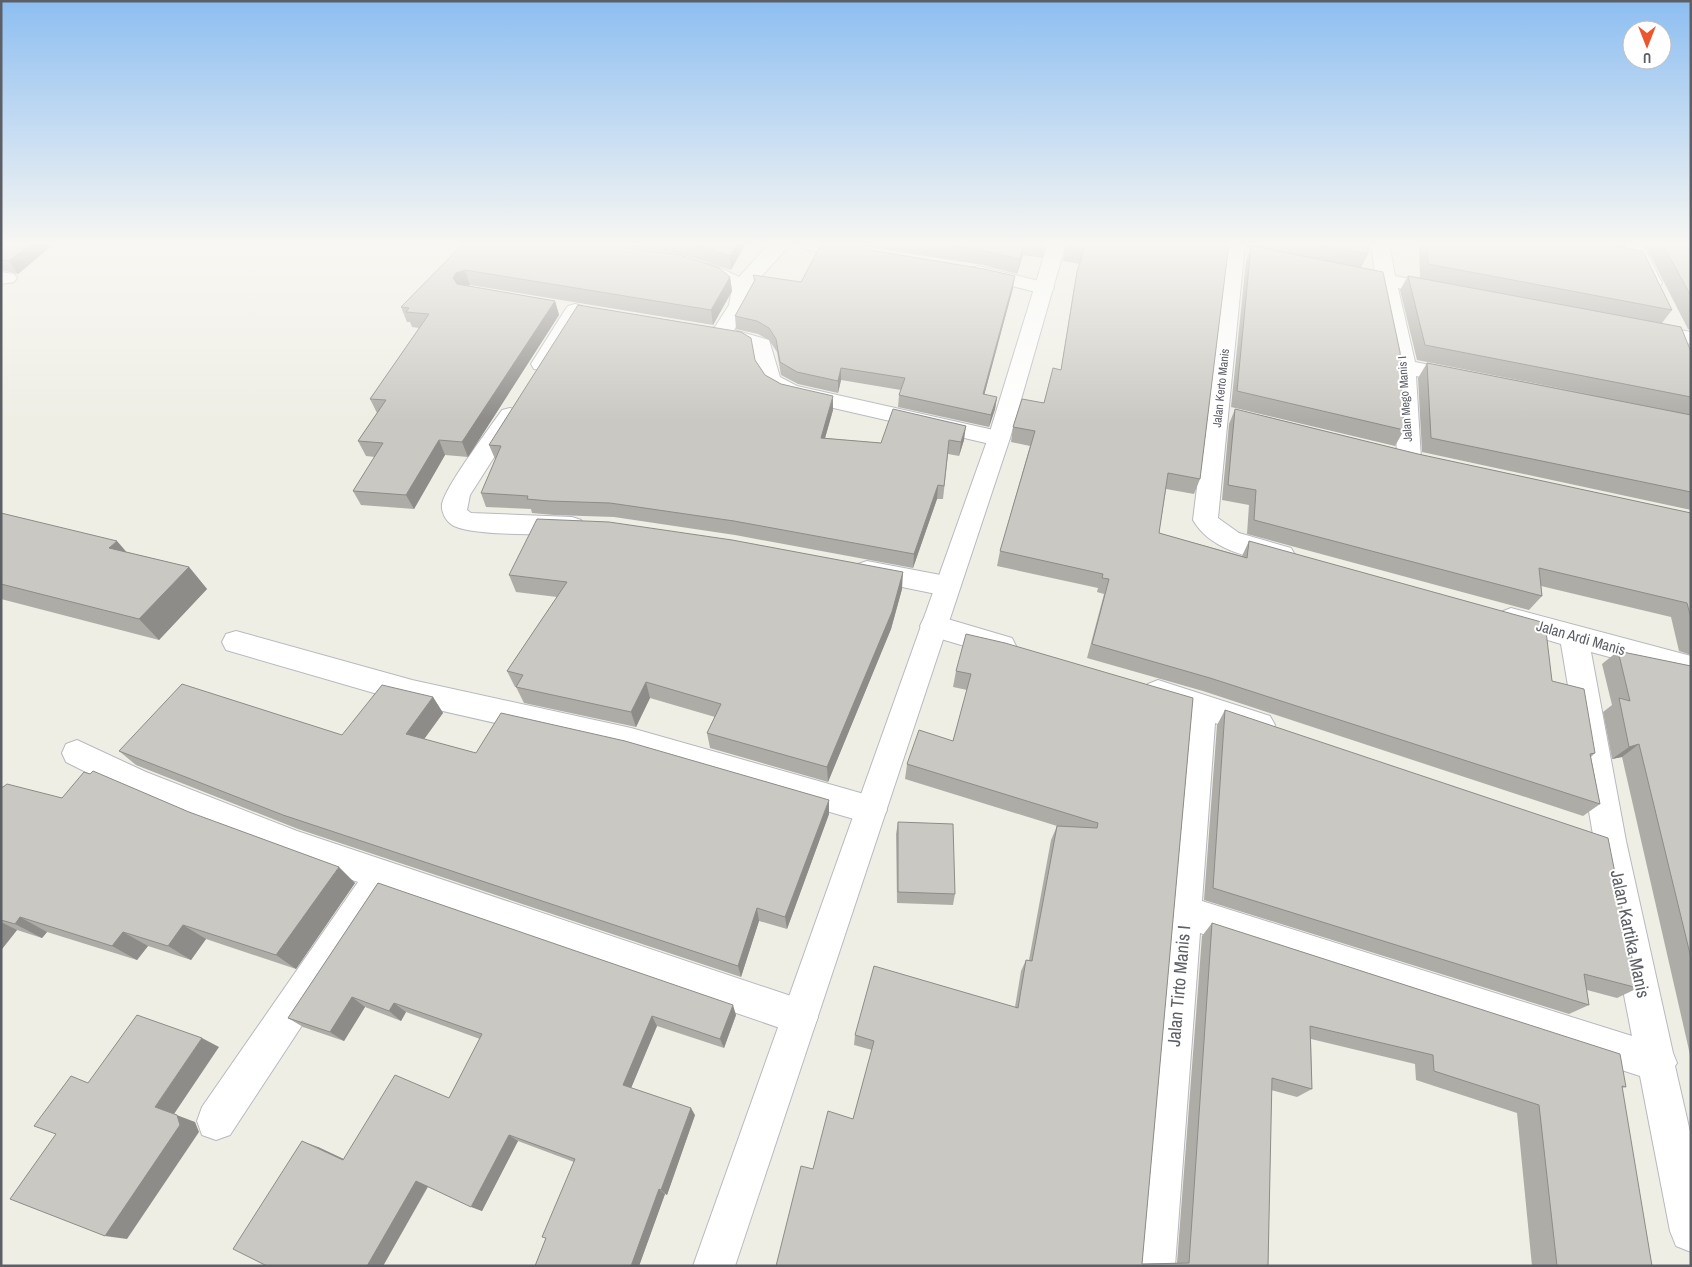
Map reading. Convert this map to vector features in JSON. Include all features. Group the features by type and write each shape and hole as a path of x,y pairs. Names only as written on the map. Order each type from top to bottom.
{"street":[{"path":"721,334 740,302"},
{"path":"714,1266 872,810 946,586 999,438 1040,302"},
{"name":"Jalan Kerto Manis","path":"1237,302 1228,416 1205,520 1213,530 1238,543 1305,562"},
{"name":"Jalan Mego Manis I","path":"1391,302 1405,367 1409,459"},
{"path":"1662,302 1675,324 1688,361"},
{"path":"575,310 525,392 458,494 453,503 454,514 461,520 472,522 595,527"},
{"path":"1630,327 1675,324"},
{"path":"698,330 749,339 762,344 770,380 790,391 999,438"},
{"path":"1405,367 1481,382"},
{"path":"840,566 946,586"},
{"name":"Jalan Ardi Manis","path":"1488,612 1691,668"},
{"path":"934,626 1030,654"},
{"name":"Jalan Kartika Manis","path":"1574,637 1595,836 1658,1063 1691,1231"},
{"path":"236,642 412,692 631,741 872,810"},
{"path":"1135,685 1202,705 1287,734"},
{"name":"Jalan Tirto Manis I","path":"1154,1266 1186,912 1202,705"},
{"path":"77,753 135,782 296,846 800,1017"},
{"path":"216,1121 382,875"},
{"path":"1186,912 1658,1063"}],"building":[{"path":"406,302 554,302 462,442 439,440 406,495 353,491 383,443 358,441 386,400 370,399 429,314 406,312 409,308 401,307"},
{"path":"663,302 716,302 711,310"},
{"path":"743,302 1008,302 983,394 997,397 991,415 899,395 905,378 841,368 838,381 797,372 780,362 776,339 769,328 757,321 735,316"},
{"path":"1072,302 1222,302 1200,479 1168,473 1159,533 1247,558 1249,541 1545,623 1552,681 1584,689 1595,753 1590,754 1600,804 1210,678 1092,644 1109,579 1102,578 1103,574 1000,551 1035,431 1013,427 1022,399 1044,403 1053,368 1061,370"},
{"path":"1246,302 1389,302 1400,352 1404,430 1237,391"},
{"path":"1414,302 1548,302 1681,327 1691,352 1691,397 1425,345"},
{"path":"1630,302 1668,302 1672,310"},
{"path":"578,305 741,332 751,338 755,360 765,375 781,384 833,396 821,438 881,443 893,409 966,426 961,442 949,440 944,486 938,485 914,554 734,521 610,503 549,501 527,499 528,496 481,493 501,446 489,445"},
{"path":"1427,363 1691,415 1691,492 1431,438"},
{"path":"1235,409 1418,454 1691,513 1691,618 1687,603 1539,568 1542,596 1254,520 1256,490 1228,485"},
{"path":"1,513 117,541 109,548 189,567 139,619 1,584"},
{"path":"537,519 609,522 732,540 903,572 892,612 827,767 707,733 721,704 646,682 631,712 516,687 523,675 507,671 567,582 509,575"},
{"path":"966,634 1005,643 1193,698 1142,1264 1189,1263 1212,923 1620,1054 1626,1087 1622,1086 1652,1266 1557,1266 1539,1105 1434,1071 1433,1055 1310,1026 1312,1089 1272,1078 1268,1266 776,1266 801,1166 813,1169 828,1111 853,1119 874,1041 855,1035 874,966 1018,1008 1026,960 1032,961 1057,826 1097,828 1098,823 907,764 919,730 953,741 971,674 956,671"},
{"path":"1618,651 1691,666 1691,958 1639,744 1629,747 1619,698 1630,701"},
{"path":"182,684 342,735 382,685 433,697 406,734 476,753 501,713 625,741 829,800 785,917 757,908 738,966 283,815 119,751"},
{"path":"1225,710 1608,838 1638,988 1584,974 1589,1005 1213,888"},
{"path":"93,771 189,812 339,867 276,955 183,925 168,946 123,932 112,946 20,917 15,924 1,920 1,787 7,784 62,798 84,772 90,774"},
{"path":"898,822 953,824 955,894 898,892"},
{"path":"378,883 733,1005 720,1039 652,1016 623,1085 691,1108 631,1266 535,1266 546,1238 542,1237 575,1159 509,1135 471,1207 416,1181 367,1266 267,1266 233,1249 302,1141 343,1160 395,1075 449,1098 482,1034 394,1003 389,1011 352,997 330,1032 288,1018"},
{"path":"137,1015 202,1038 155,1107 177,1115 180,1125 105,1236 10,1199 56,1134 34,1126 71,1076 88,1083"}]}
